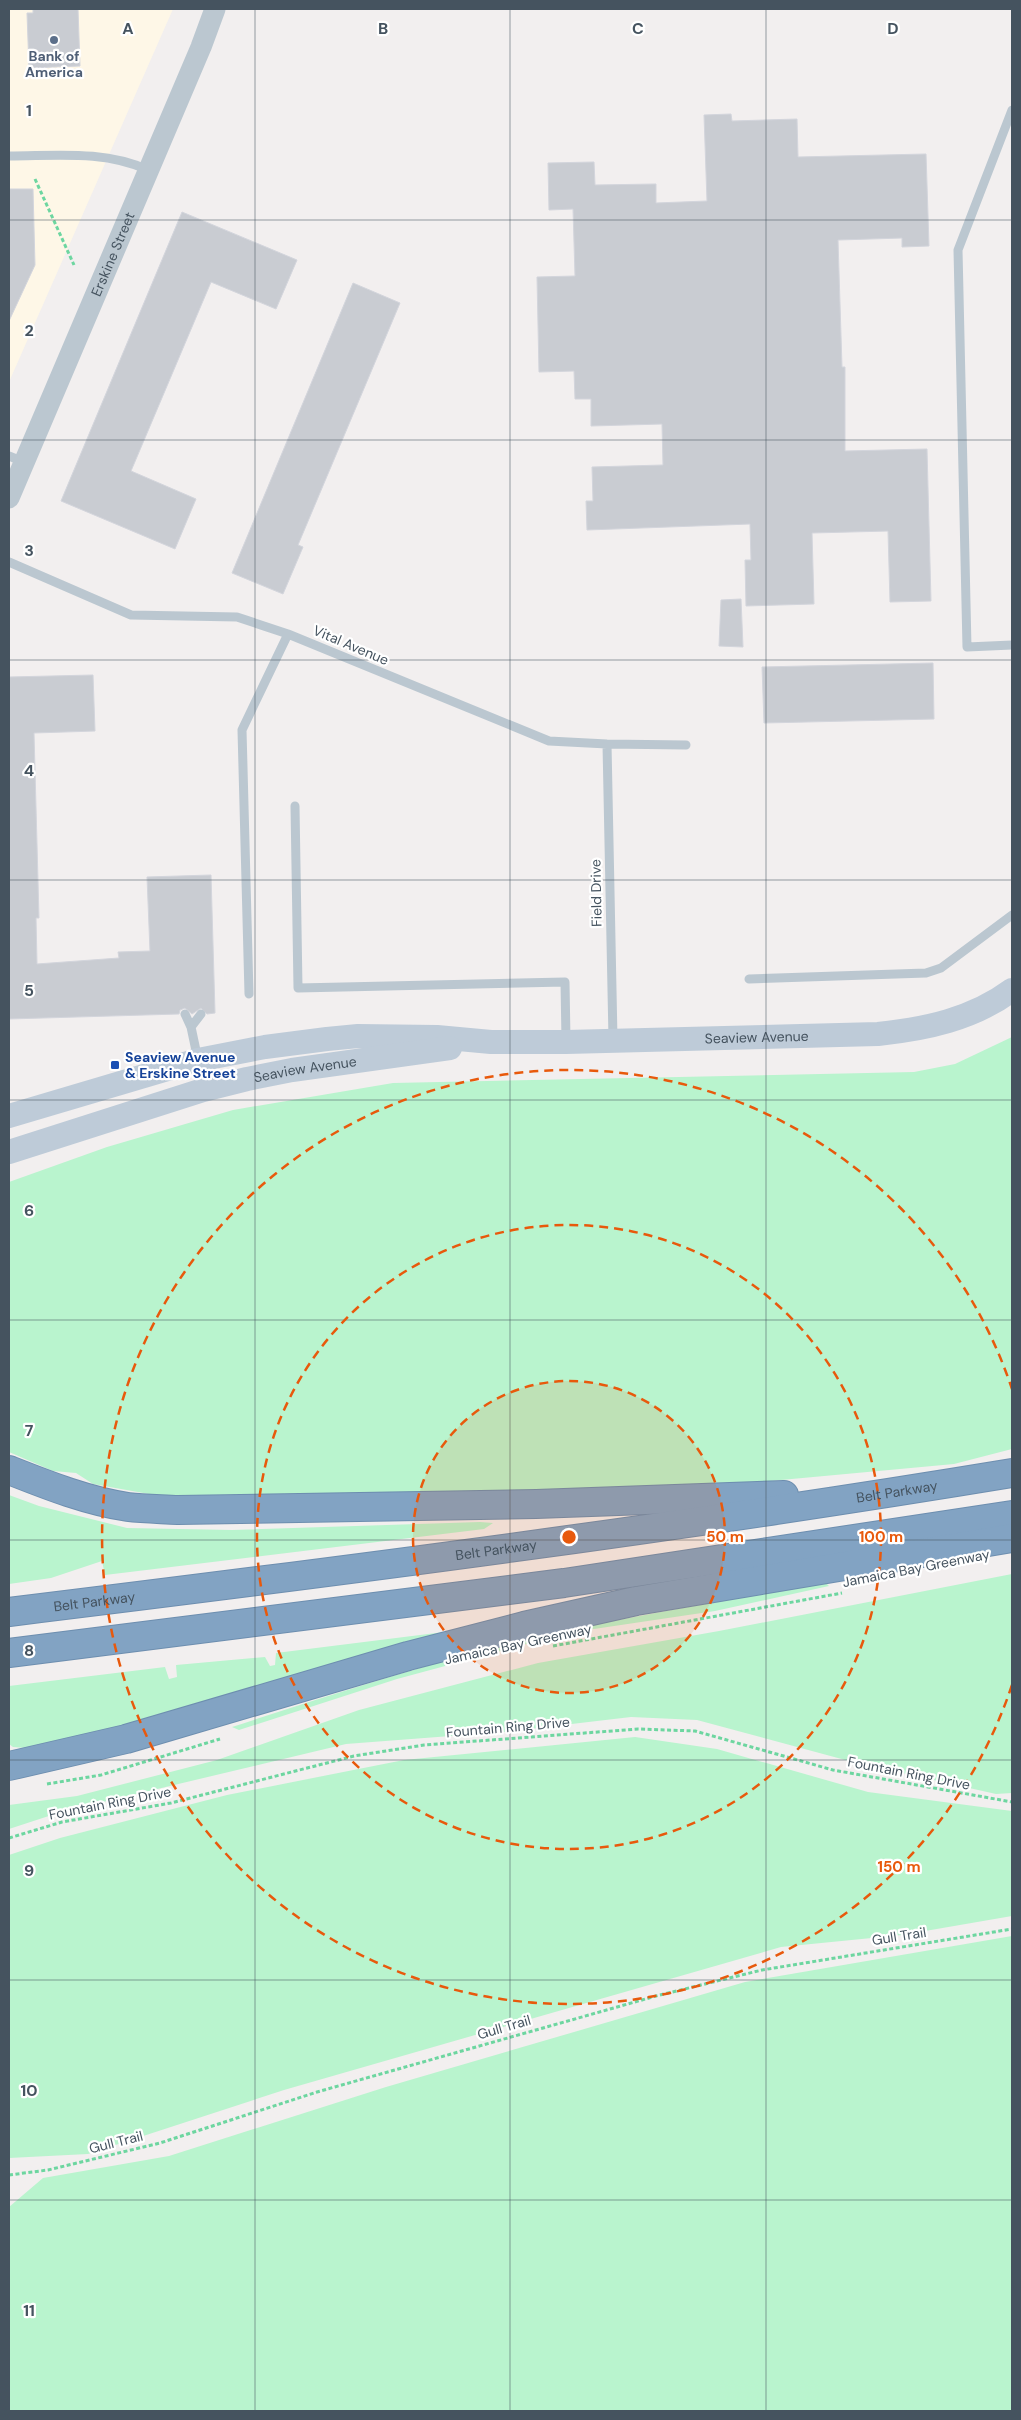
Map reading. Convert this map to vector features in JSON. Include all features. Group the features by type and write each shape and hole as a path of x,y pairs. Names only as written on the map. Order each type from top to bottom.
{"highway":[{"path":"9,1470 50,1486 103,1502 129,1507 178,1510 527,1504 724,1496 878,1494"},
{"name":"Belt Parkway","path":"9,1612 440,1559 1012,1473"},
{"path":"9,1653 527,1588 784,1551 1012,1514"},
{"path":"9,1766 126,1739 416,1654 524,1626 646,1600 1012,1538"}],"main road":[{"name":"Seaview Avenue","path":"9,1116 198,1060 265,1047 358,1036 438,1036 491,1042 566,1042 855,1036 903,1032 928,1027 969,1014 989,1005 1012,990"},
{"name":"Seaview Avenue","path":"9,1152 203,1090 247,1079 292,1070 491,1042"}],"street":[{"name":"Erskine Street","path":"9,498 16,459 148,170 201,47 215,9"}],"lane":[{"path":"1012,110 958,250 967,647 1012,645"},
{"path":"9,156 95,156 126,160 148,170"},
{"name":"Vital Avenue","path":"9,562 132,615 237,616 288,634 549,741 686,746"},
{"path":"248,994 242,730 288,634"},
{"name":"Field Drive","path":"607,744 613,1041"},
{"path":"295,806 298,988 565,982 566,1042"},
{"path":"749,979 926,973 941,968 1012,915"},
{"path":"185,1014 192,1027 198,1060"},
{"path":"192,1027 200,1014"}],"path":[{"path":"35,180 74,265"},
{"name":"Jamaica Bay Greenway","path":"545,1648 850,1592"},
{"name":"Fountain Ring Drive","path":"9,1838 62,1822 170,1803 354,1756 424,1745 638,1729 695,1731 832,1770 1012,1802"},
{"path":"46,1784 101,1775 224,1738"},
{"name":"Gull Trail","path":"9,2175 48,2170 160,2143 317,2092 656,1996 762,1970 1012,1929"}],"shaded area":[{"path":"9,9 173,9 9,382"}],"green space":[{"path":"1012,1037 1012,1449 954,1464 715,1486 177,1499 93,1484 76,1473 53,1471 9,1452 9,1182 107,1147 233,1110 393,1083 914,1072 955,1064"},
{"path":"9,1495 39,1506 127,1528 232,1530 493,1523 484,1529 105,1575 102,1561 51,1578 9,1584"},
{"path":"1012,1574 1012,1793 996,1794 849,1761 697,1720 631,1717 503,1732 346,1744 61,1812 9,1829 9,1805 77,1796 217,1760 359,1710 538,1663 719,1631"},
{"path":"826,1583 829,1586 715,1611 567,1633 397,1679 239,1730 232,1727 394,1676 533,1638 616,1620"},
{"path":"476,1628 134,1724 26,1748 13,1747 9,1744 9,1686 165,1667 169,1679 177,1677 176,1665 265,1657 270,1666 275,1665 276,1653"},
{"path":"635,1737 717,1749 868,1792 1012,1811 1012,1916 902,1935 781,1947 284,2090 88,2154 9,2158 9,1855 60,1838 227,1795 404,1760"},
{"path":"1012,1936 1012,2411 9,2411 9,2207 43,2178 169,2156 386,2087 745,1982"}],"building":[{"name":"Bank of America","path":"33,9 78,9 80,66 29,68 27,13 33,13"},
{"path":"731,114 732,121 797,119 798,157 926,154 929,246 902,247 902,238 838,240 842,367 845,367 845,451 927,449 931,601 890,602 888,531 812,533 814,604 746,606 745,560 751,560 750,524 587,530 586,501 593,501 592,467 663,465 662,424 591,426 591,399 575,399 574,371 539,372 537,277 575,276 573,209 549,210 548,163 594,162 595,185 656,184 656,203 707,201 704,115"},
{"path":"9,189 33,189 35,265 9,321"},
{"path":"182,212 297,260 276,309 211,282 131,471 196,499 175,549 61,501"},
{"path":"353,283 400,303 298,545 303,547 283,594 232,573"},
{"path":"741,599 743,647 719,646 721,600"},
{"path":"933,663 934,719 764,723 762,667"},
{"path":"93,675 95,731 34,733 39,918 36,918 37,964 119,958 118,952 150,951 147,877 211,875 215,1013 207,1014 201,1008 192,1014 185,1008 180,1010 179,1014 9,1019 9,677"}],"place":[{"name":"Bank of America","path":"54,40"},
{"name":"Seaview Avenue & Erskine Street","path":"115,1065"}]}
